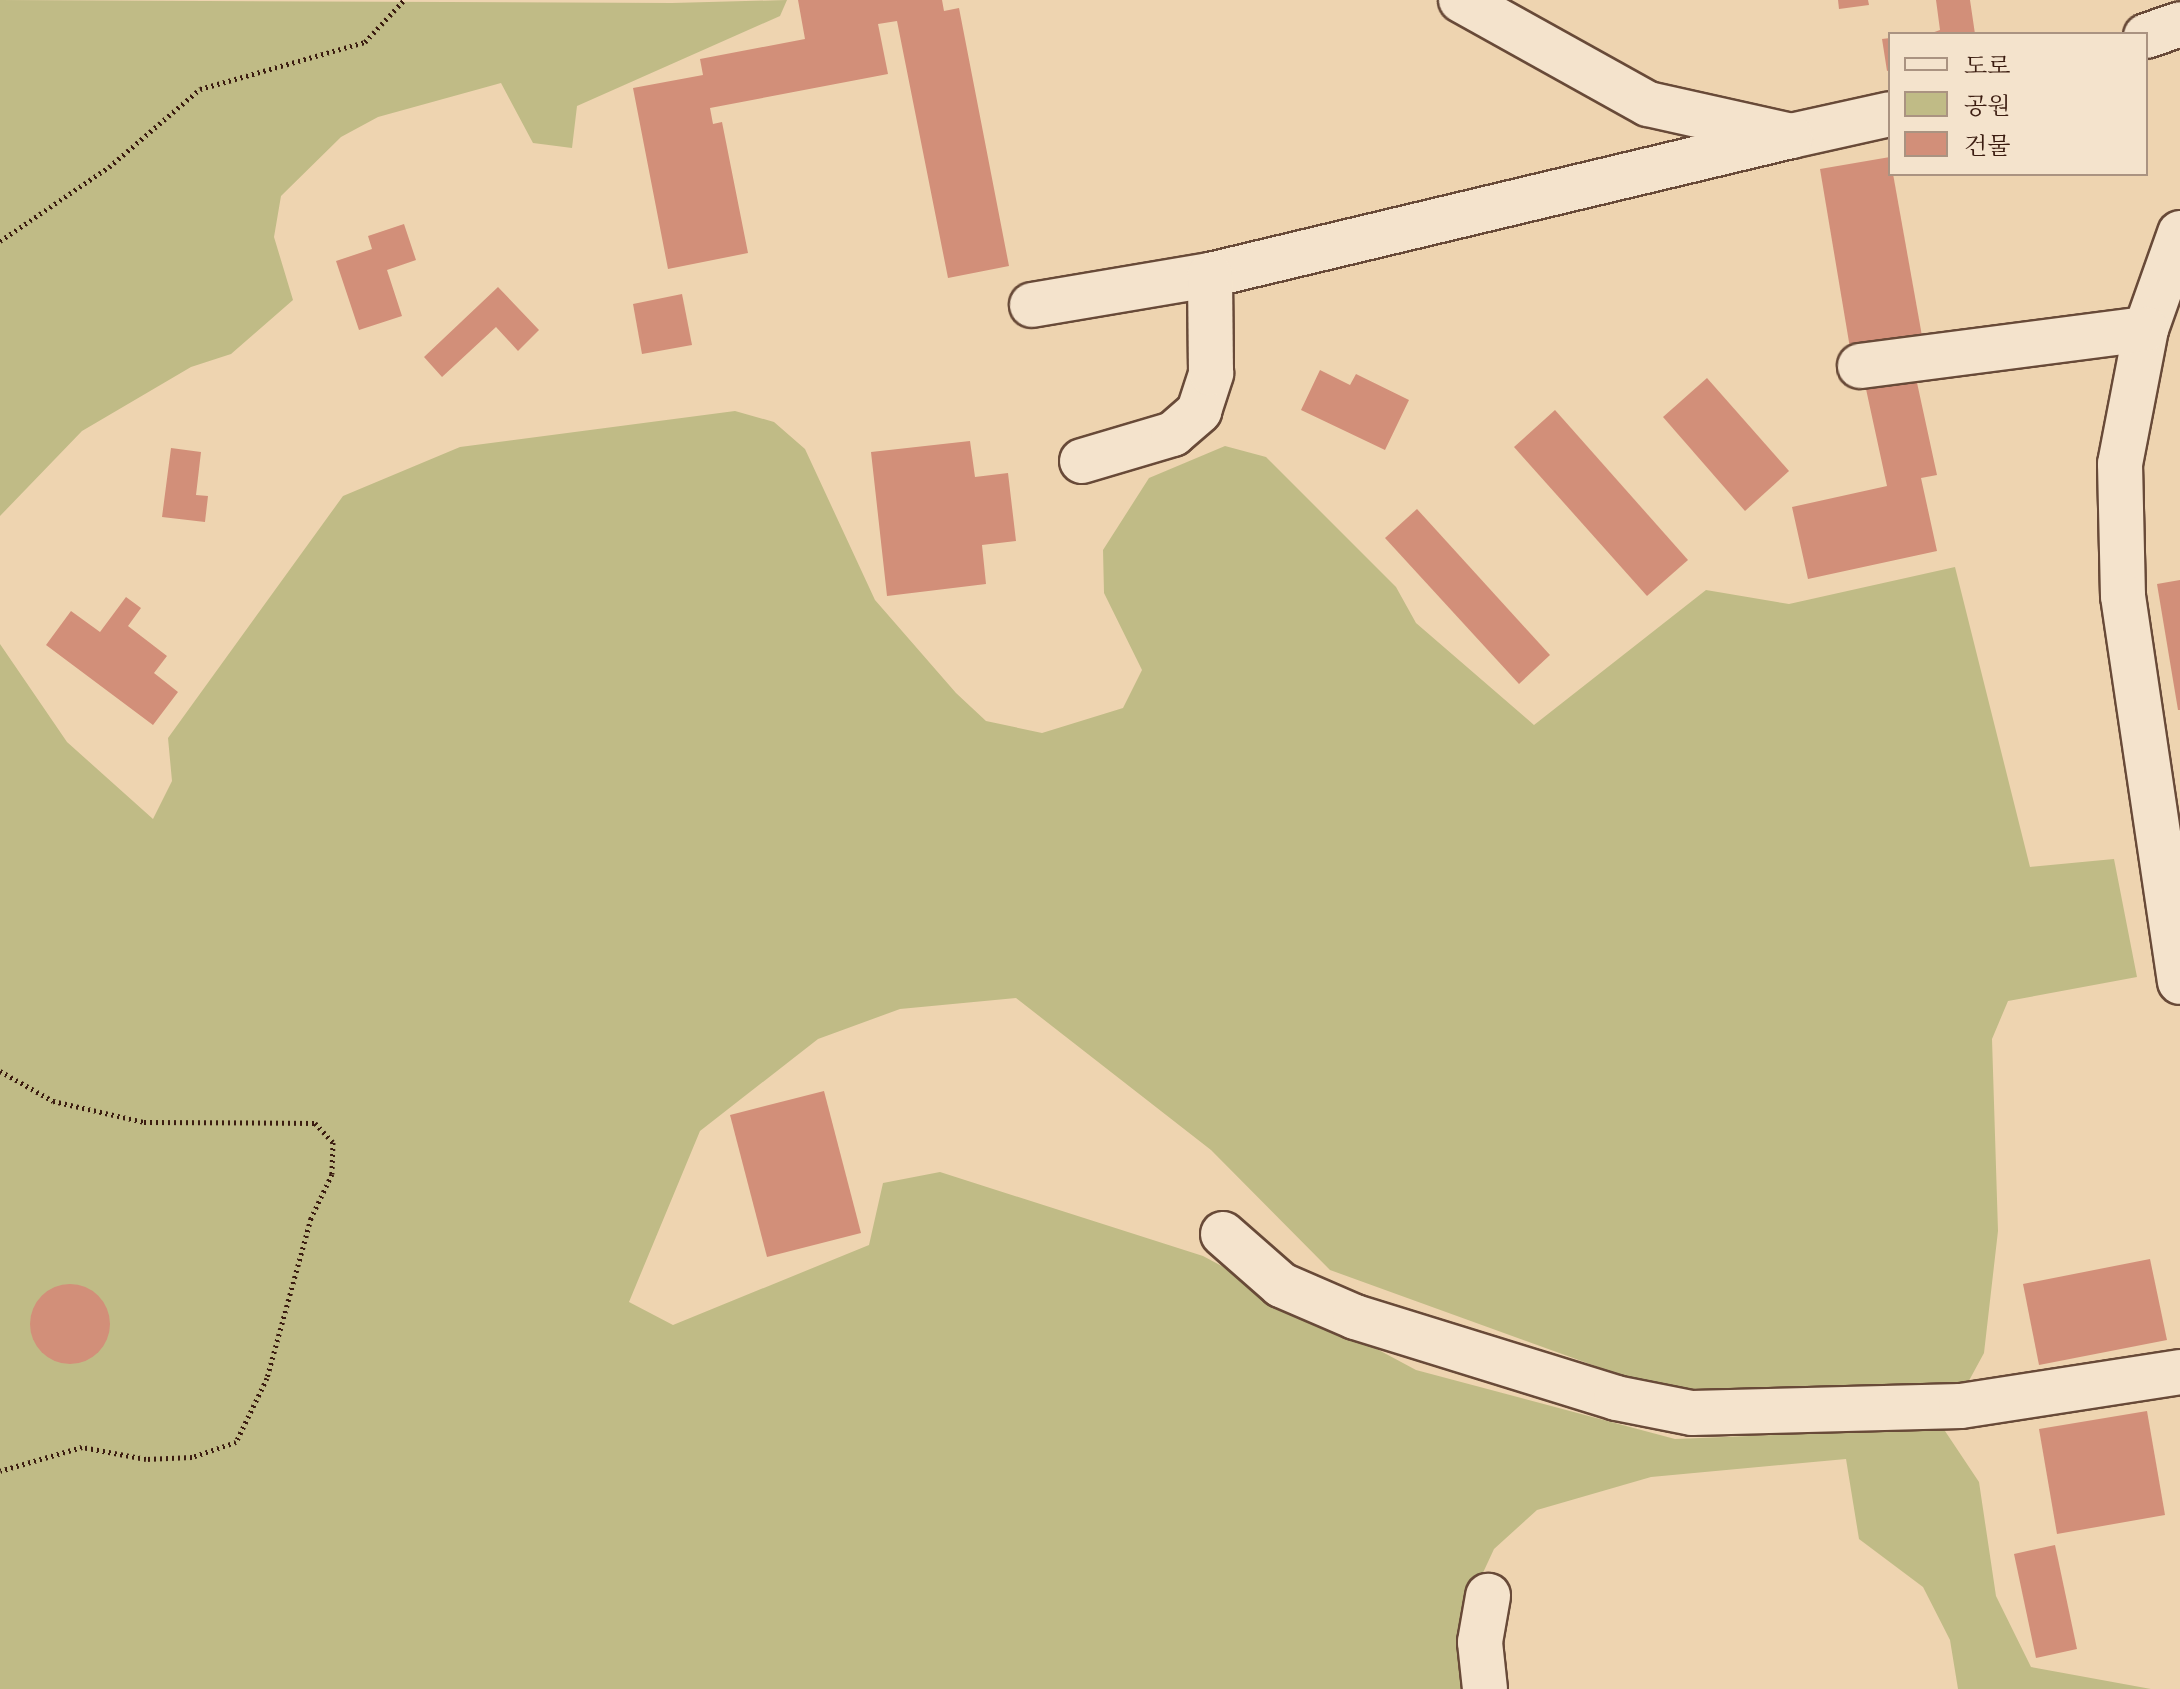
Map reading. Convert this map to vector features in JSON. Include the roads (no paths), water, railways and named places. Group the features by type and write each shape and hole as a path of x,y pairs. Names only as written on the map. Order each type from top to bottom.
{"street":[{"path":"1461,0 1648,104 1791,136"},
{"path":"2148,35 2180,24"},
{"path":"1032,305 1210,275 1888,114"},
{"path":"2180,233 2146,329 2120,464 2123,596 2180,982"},
{"path":"1082,461 1173,434 1199,411 1211,373 1210,275"},
{"path":"1860,366 2146,329"},
{"path":"1223,1234 1281,1285 1355,1317 1616,1398 1692,1413 1961,1406 2180,1372"},
{"path":"1485,1689 1480,1642 1488,1596"}]}
